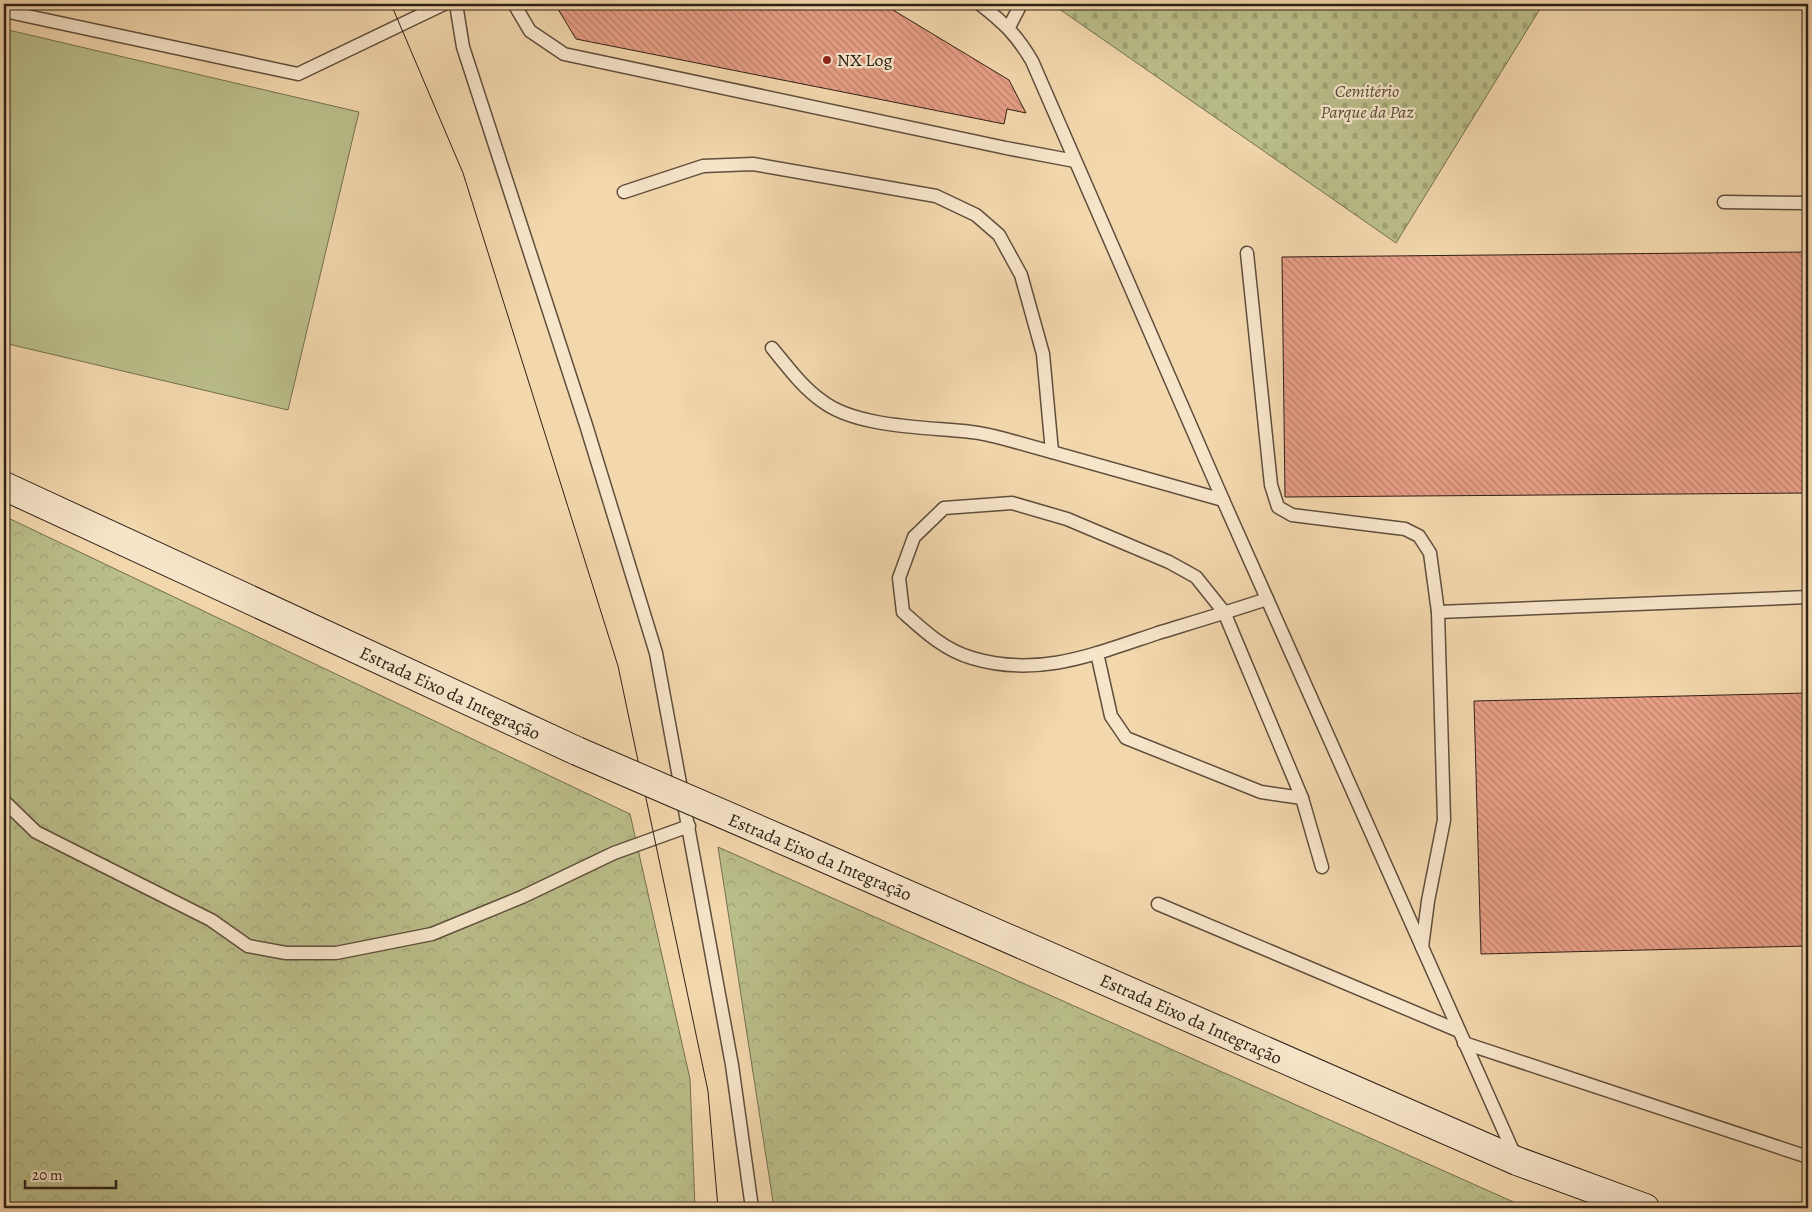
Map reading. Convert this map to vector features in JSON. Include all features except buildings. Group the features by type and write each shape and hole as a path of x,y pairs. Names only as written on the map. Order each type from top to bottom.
{"main road":[{"name":"Estrada Eixo da Integração","path":"4,486 577,752 1517,1161 1645,1208"}],"lane":[{"path":"456,4 462,47 586,425 656,653 732,1065 752,1208"},
{"path":"514,4 530,32 564,54 1006,148 1076,161"},
{"path":"980,4 1008,27 1023,44 1032,61 1222,500 1517,1161"},
{"path":"1008,27 1021,4"},
{"path":"4,11 298,74 438,5"},
{"path":"624,192 703,166 753,164 936,196 976,215 999,235 1022,275 1043,354 1052,452"},
{"path":"1724,202 1808,203"},
{"path":"1248,253 1271,485 1278,506 1292,516 1405,529 1419,536 1430,553 1438,612 1444,820 1428,901 1422,947"},
{"path":"772,348 808,390 823,402 848,415 884,422 973,432 1005,439 1222,500"},
{"path":"1267,599 1224,612 1097,653 1059,663 1023,666 971,658 937,642 902,612 899,578 914,537 944,508 1012,503 1067,519 1169,562 1196,577 1224,612 1302,798 1322,867"},
{"path":"1438,612 1808,597"},
{"path":"1097,653 1111,716 1126,738 1261,792 1302,798"},
{"path":"4,801 36,832 211,920 248,946 286,953 336,952 432,934 522,898 614,853 688,826"},
{"path":"1158,904 1459,1031"},
{"path":"1464,1043 1808,1157"}],"green space":[{"name":"Cemitério Parque da Paz","path":"1052,4 1543,4 1396,243"},
{"path":"4,29 359,112 288,410 4,343"},
{"path":"4,516 630,814 690,1079 695,1208 4,1208"},
{"path":"718,847 1527,1208 774,1208"}],"tram line":[{"path":"391,4 463,173 618,666 708,1091 718,1208"}],"place":[{"name":"NX Log","path":"827,60"}]}
